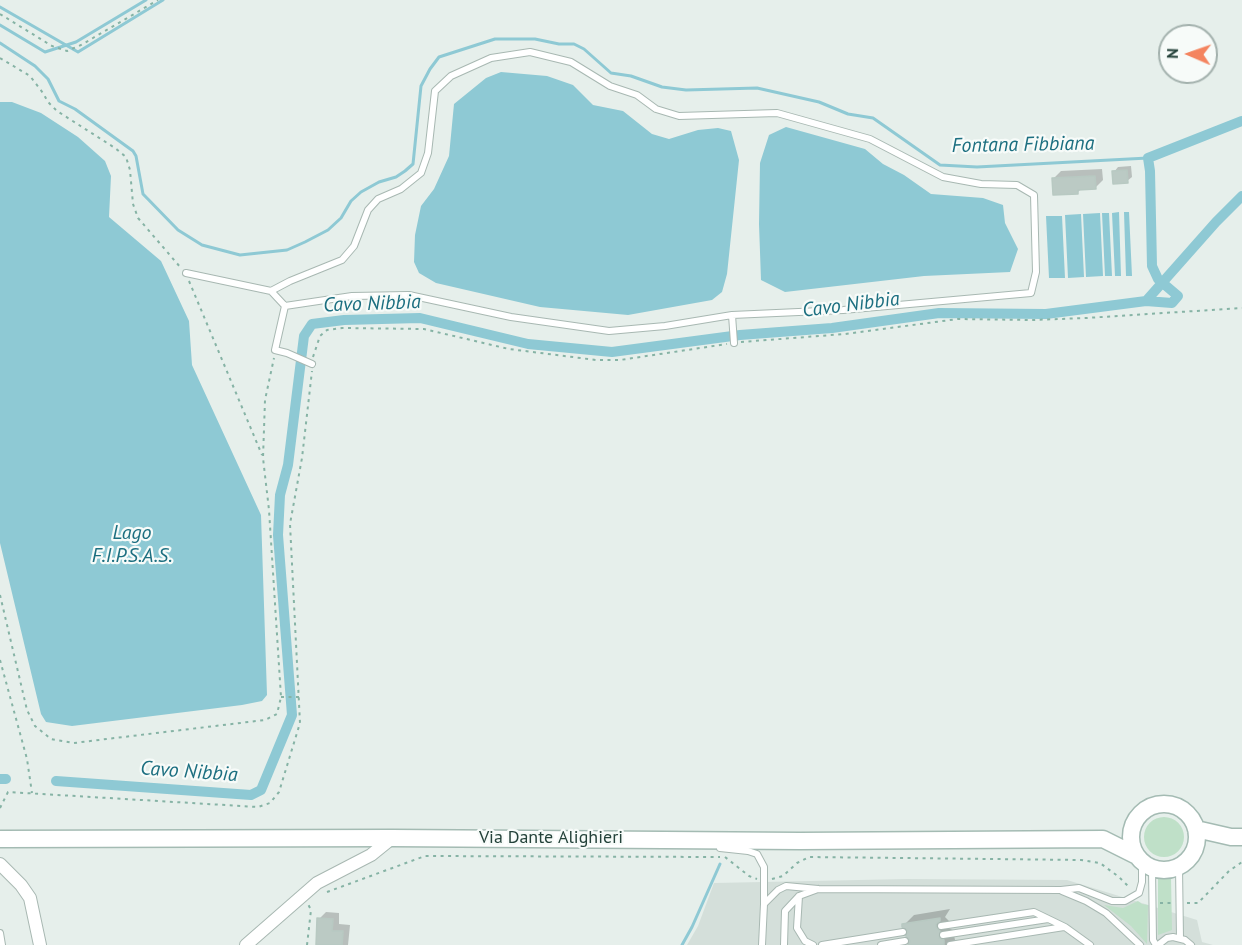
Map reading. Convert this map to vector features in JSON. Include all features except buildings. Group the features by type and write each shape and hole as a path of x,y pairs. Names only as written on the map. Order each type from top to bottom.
{"main road":[{"name":"Via Dante Alighieri","path":"0,839 392,838 788,841 1103,839 1134,822 1150,806 1162,804 1173,805 1183,810 1191,818 1196,829"},
{"path":"1134,822 1130,833 1131,844 1143,862 1165,871 1179,867 1188,861 1197,840 1196,829 1236,837"},
{"path":"1194,851 1236,837"},
{"name":"Via Dante Alighieri","path":"1103,839 1143,862"}],"street":[{"path":"246,945 318,883 371,855 392,838"},
{"path":"0,864 21,885 30,898 40,945"}],"lane":[{"path":"271,291 342,260 354,246 368,210 378,199 400,189 421,173 428,153 435,91 451,76 491,58 530,52 571,62 610,86 637,95 656,108 679,116 777,113 870,139 943,177 981,184 1017,185 1034,195 1036,272 1030,293 843,310 732,315 665,326 609,331 511,317 409,295 352,296 285,306"},
{"path":"186,273 271,291 285,306"},
{"path":"285,306 275,350 309,362"},
{"path":"732,315 734,341"},
{"path":"681,839 757,854 764,867 762,945"},
{"path":"764,904 778,890 786,886 818,889 1061,890 1079,888 1112,901 1125,901 1139,893 1143,862"},
{"path":"1143,862 1153,940 1157,945 1167,938 1180,938 1191,945"},
{"path":"1179,867 1180,938"},
{"path":"784,945 785,911 799,896 818,889"},
{"path":"1061,890 1106,913 1140,945"},
{"path":"799,896 797,928 805,941 813,945"},
{"path":"941,926 1034,912 1065,927 1090,945"},
{"path":"943,935 1049,919"},
{"path":"950,945 1065,927"},
{"path":"822,945 903,932"},
{"path":"0,933 2,945"},
{"path":"881,945 905,941"},
{"path":"843,942 854,945"}],"path":[{"path":"0,14 52,46 71,51 158,0"},
{"path":"0,58 30,76 57,111 126,157 130,170 133,204 138,218 186,273 263,458"},
{"path":"0,808 8,792 258,807 270,803 279,792 300,723 290,524 302,458 309,362 316,343 327,330 342,328 424,329 509,349 596,360 620,360 734,341 845,334 958,320 1076,319 1242,308"},
{"path":"0,595 27,710 35,726 51,739 74,743 265,720 277,714 281,697 269,510 263,458 265,400 275,350"},
{"path":"0,660 27,759 32,793"},
{"path":"281,697 300,697"},
{"path":"307,945 310,910 304,895 319,895 424,856 726,857 749,876 758,880"},
{"path":"769,880 783,876 809,856 1081,860 1100,863 1119,877 1132,891"},
{"path":"1188,903 1198,903 1228,871 1242,862"},
{"path":"1158,903 1172,903"}],"shaded area":[{"path":"907,879 1067,880 1197,920 1202,942 1213,945 687,945 698,926 714,883"}],"green space":[{"path":"1164,817 1172,818 1178,823 1183,829 1183,845 1178,851 1172,856 1164,857 1156,856 1150,851 1145,845 1144,837 1145,829 1150,823 1156,818"},
{"path":"1158,877 1171,877 1172,930 1158,935"},
{"path":"1138,901 1148,905 1147,944 1131,926 1104,905 1123,908"}],"water":[{"path":"501,72 547,76 573,85 593,105 623,111 652,134 669,139 698,130 718,128 731,131 739,160 727,274 722,292 712,300 628,315 540,307 436,283 419,273 414,262 415,235 421,206 434,189 449,156 454,104 486,78"},
{"name":"Lago F.I.P.S.A.S.","path":"0,102 12,102 41,113 78,137 105,161 111,176 109,217 161,261 189,321 192,365 261,515 267,695 262,701 72,726 46,722 41,714 0,543"},
{"path":"786,127 865,149 883,164 904,175 931,194 983,198 1003,205 1005,223 1018,249 1010,272 924,276 785,292 761,280 760,163 769,135"},
{"path":"1119,212 1121,276 1115,276 1112,213"},
{"path":"1124,212 1129,212 1132,276 1126,276"},
{"path":"1100,213 1103,276 1086,277 1083,214"},
{"path":"1102,213 1109,213 1112,276 1105,276"},
{"path":"1081,214 1084,277 1068,278 1065,215"},
{"path":"1046,216 1062,216 1065,278 1049,278"}],"waterway":[{"path":"0,25 45,52 76,42 146,0"},
{"path":"0,7 78,52 163,0"},
{"name":"Fontana Fibbiana","path":"0,43 35,66 48,79 59,101 75,109 133,151 143,194 178,230 202,245 240,255 287,250 305,242 328,230 341,218 351,201 361,192 405,171 413,164 421,86 430,69 439,57 495,39 535,39 559,44 574,44 584,49 611,73 631,76 662,87 686,90 757,88 819,102 848,114 873,118 940,165 977,167 1148,158"},
{"name":"Cavo Nibbia","path":"56,781 251,795 261,790 292,715 278,535 280,495 288,465 304,336 312,324 344,320 420,318 528,344 612,352 740,335 832,328 939,313 1046,314 1146,301 1172,303 1178,296 1158,279 1152,266 1148,158 1242,121"},
{"path":"1146,301 1242,196"},
{"name":"Cavo Nibbia","path":"0,779 6,779"},
{"path":"682,945 720,864"}]}
